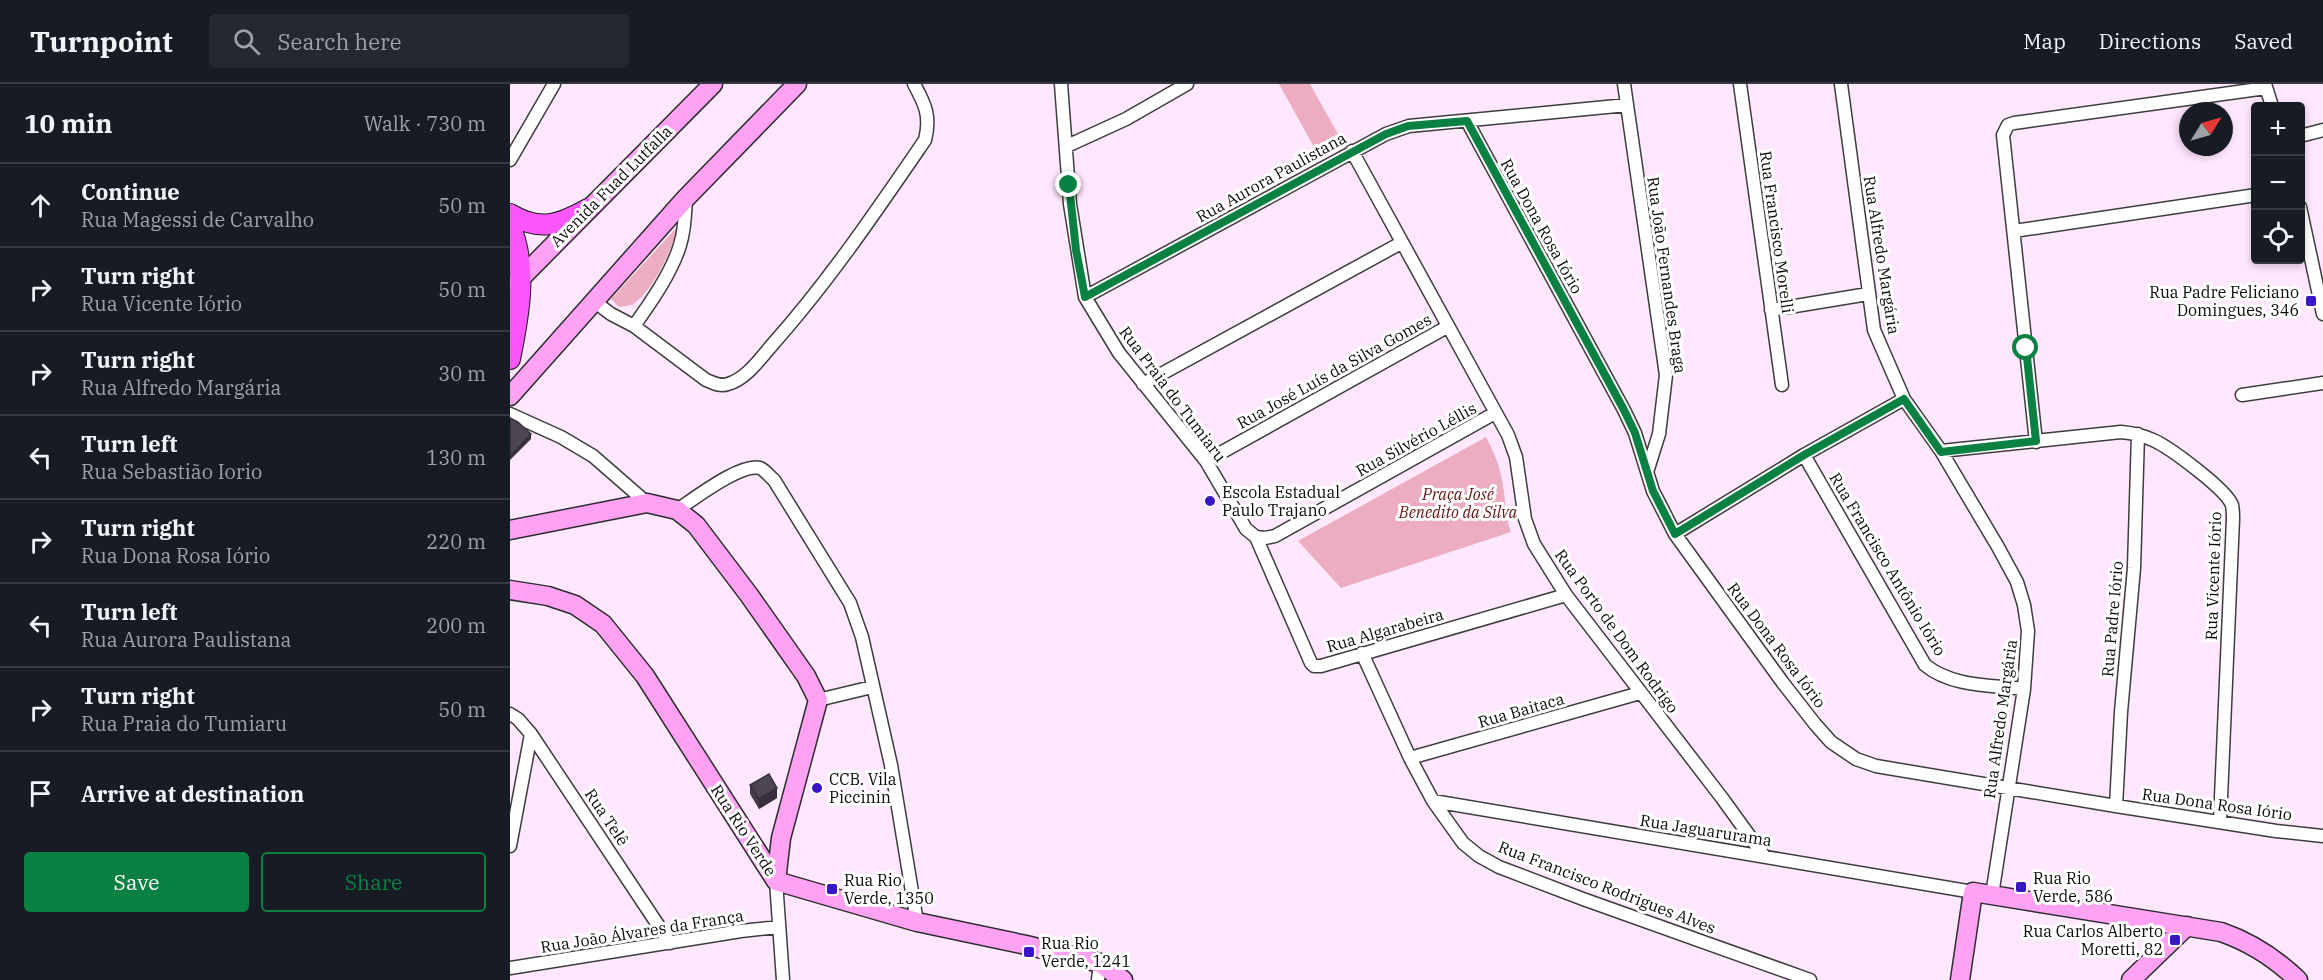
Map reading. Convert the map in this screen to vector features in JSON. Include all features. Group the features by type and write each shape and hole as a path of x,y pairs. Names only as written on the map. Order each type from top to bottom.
{"main road":[{"path":"510,214 540,226 561,222 588,209"},
{"path":"510,225 518,321 510,359"}],"street":[{"path":"510,160 554,84"},
{"name":"Avenida Fuad Lutfalla","path":"515,283 713,84"},
{"path":"510,396 687,198 797,84"},
{"path":"595,302 634,326 706,380 718,385 727,385 748,372 804,309 925,140 929,124 926,107 914,84"},
{"name":"Rua Praia do Tumiaru","path":"1061,84 1070,204 1085,297 1119,353 1206,461 1246,529 1256,537"},
{"path":"1067,146 1126,119 1187,84"},
{"name":"Rua João Fernandes Braga","path":"1624,84 1666,375 1659,434 1648,470"},
{"name":"Rua Francisco Morelli","path":"1740,84 1782,385"},
{"name":"Rua Alfredo Margária","path":"1841,84 1874,330 1904,399 1941,452 2017,582 2024,605 2028,631 2024,689 1992,895"},
{"path":"2036,441 2003,135 2008,125 2265,86 2271,102"},
{"name":"Rua Aurora Paulistana","path":"1085,297 1352,151 1408,126 1627,105"},
{"name":"Rua Dona Rosa Iório","path":"1467,121 1624,410 1635,433 1653,491 1675,534 1783,683 1831,742 1856,759 1876,766 2116,806 2323,836"},
{"path":"2305,135 2323,130"},
{"name":"Rua Porto de Dom Rodrigo","path":"1352,151 1508,435 1516,457 1525,519 1534,544 1566,595 1764,856"},
{"path":"2014,231 2251,196"},
{"path":"634,326 651,302 680,245 687,198"},
{"path":"2302,210 2323,314"},
{"path":"1143,384 1401,243"},
{"path":"1771,310 1868,294"},
{"name":"Rua José Luís da Silva Gomes","path":"1206,461 1447,327"},
{"path":"2242,395 2323,382"},
{"path":"1675,534 1804,455 1904,399"},
{"name":"Rua Silvério Léllis","path":"1256,537 1275,536 1495,413"},
{"path":"510,414 561,437 593,456 647,503"},
{"name":"Rua Vicente Iório","path":"1941,452 2121,432 2138,434 2156,441 2204,476 2226,496 2232,507 2220,821"},
{"name":"Rua Padre Iório","path":"2116,806 2121,712 2134,568 2138,434"},
{"name":"Rua Francisco Antônio Iório","path":"1804,455 1925,664 1938,675 1953,680 2024,689"},
{"path":"677,510 739,471 754,467 763,469 774,480 850,603 862,637 891,765 917,922"},
{"path":"510,530 647,503 677,510 696,525 806,676 818,700 781,838 776,881 783,980"},
{"name":"Rua Algarabeira","path":"1256,537 1314,666 1321,666 1566,595"},
{"name":"Rua Rio Verde","path":"510,590 548,596 575,605 603,624 645,676 776,881 917,922 1026,945 1123,980"},
{"name":"Rua Francisco Rodrigues Alves","path":"1362,653 1410,758 1433,801 1462,843 1479,856 1499,867 1582,899 1810,980"},
{"path":"818,700 872,687"},
{"name":"Rua Baitaca","path":"1410,758 1641,693"},
{"name":"Rua Telê","path":"510,714 518,719 531,734 670,943"},
{"path":"510,846 531,734"},
{"name":"Rua Jaguarurama","path":"1433,801 1973,892"},
{"path":"1960,980 1973,892 2221,932 2253,946 2277,961 2298,980"},
{"path":"2131,980 2187,926"},
{"name":"Rua João Álvares da França","path":"510,968 779,927"}],"green space":[{"path":"1279,84 1310,84 1338,134 1314,147"},
{"path":"678,226 667,257 648,289 633,304 619,307 611,299"},
{"name":"Praça José Benedito da Silva","path":"1486,437 1501,473 1511,532 1341,588 1298,541"}],"building":[{"path":"510,418 531,434 510,456"},
{"path":"769,774 777,788 759,799 750,785"}],"place":[{"name":"Rua Padre Feliciano Domingues, 346","path":"2311,301"},
{"name":"Escola Estadual Paulo Trajano","path":"1210,501"},
{"name":"CCB. Vila Piccinin","path":"817,788"},
{"name":"Rua Rio Verde, 586","path":"2021,887"},
{"name":"Rua Rio Verde, 1350","path":"832,889"},
{"name":"Rua Carlos Alberto Moretti, 82","path":"2175,940"},
{"name":"Rua Rio Verde, 1241","path":"1029,952"}],"route":[{"path":"1069,185 1076,250 1085,297 1360,146 1386,134 1408,126 1467,121 1624,410 1635,433 1653,491 1675,534 1804,455 1904,399 1941,452 2036,441 2026,348"}]}
